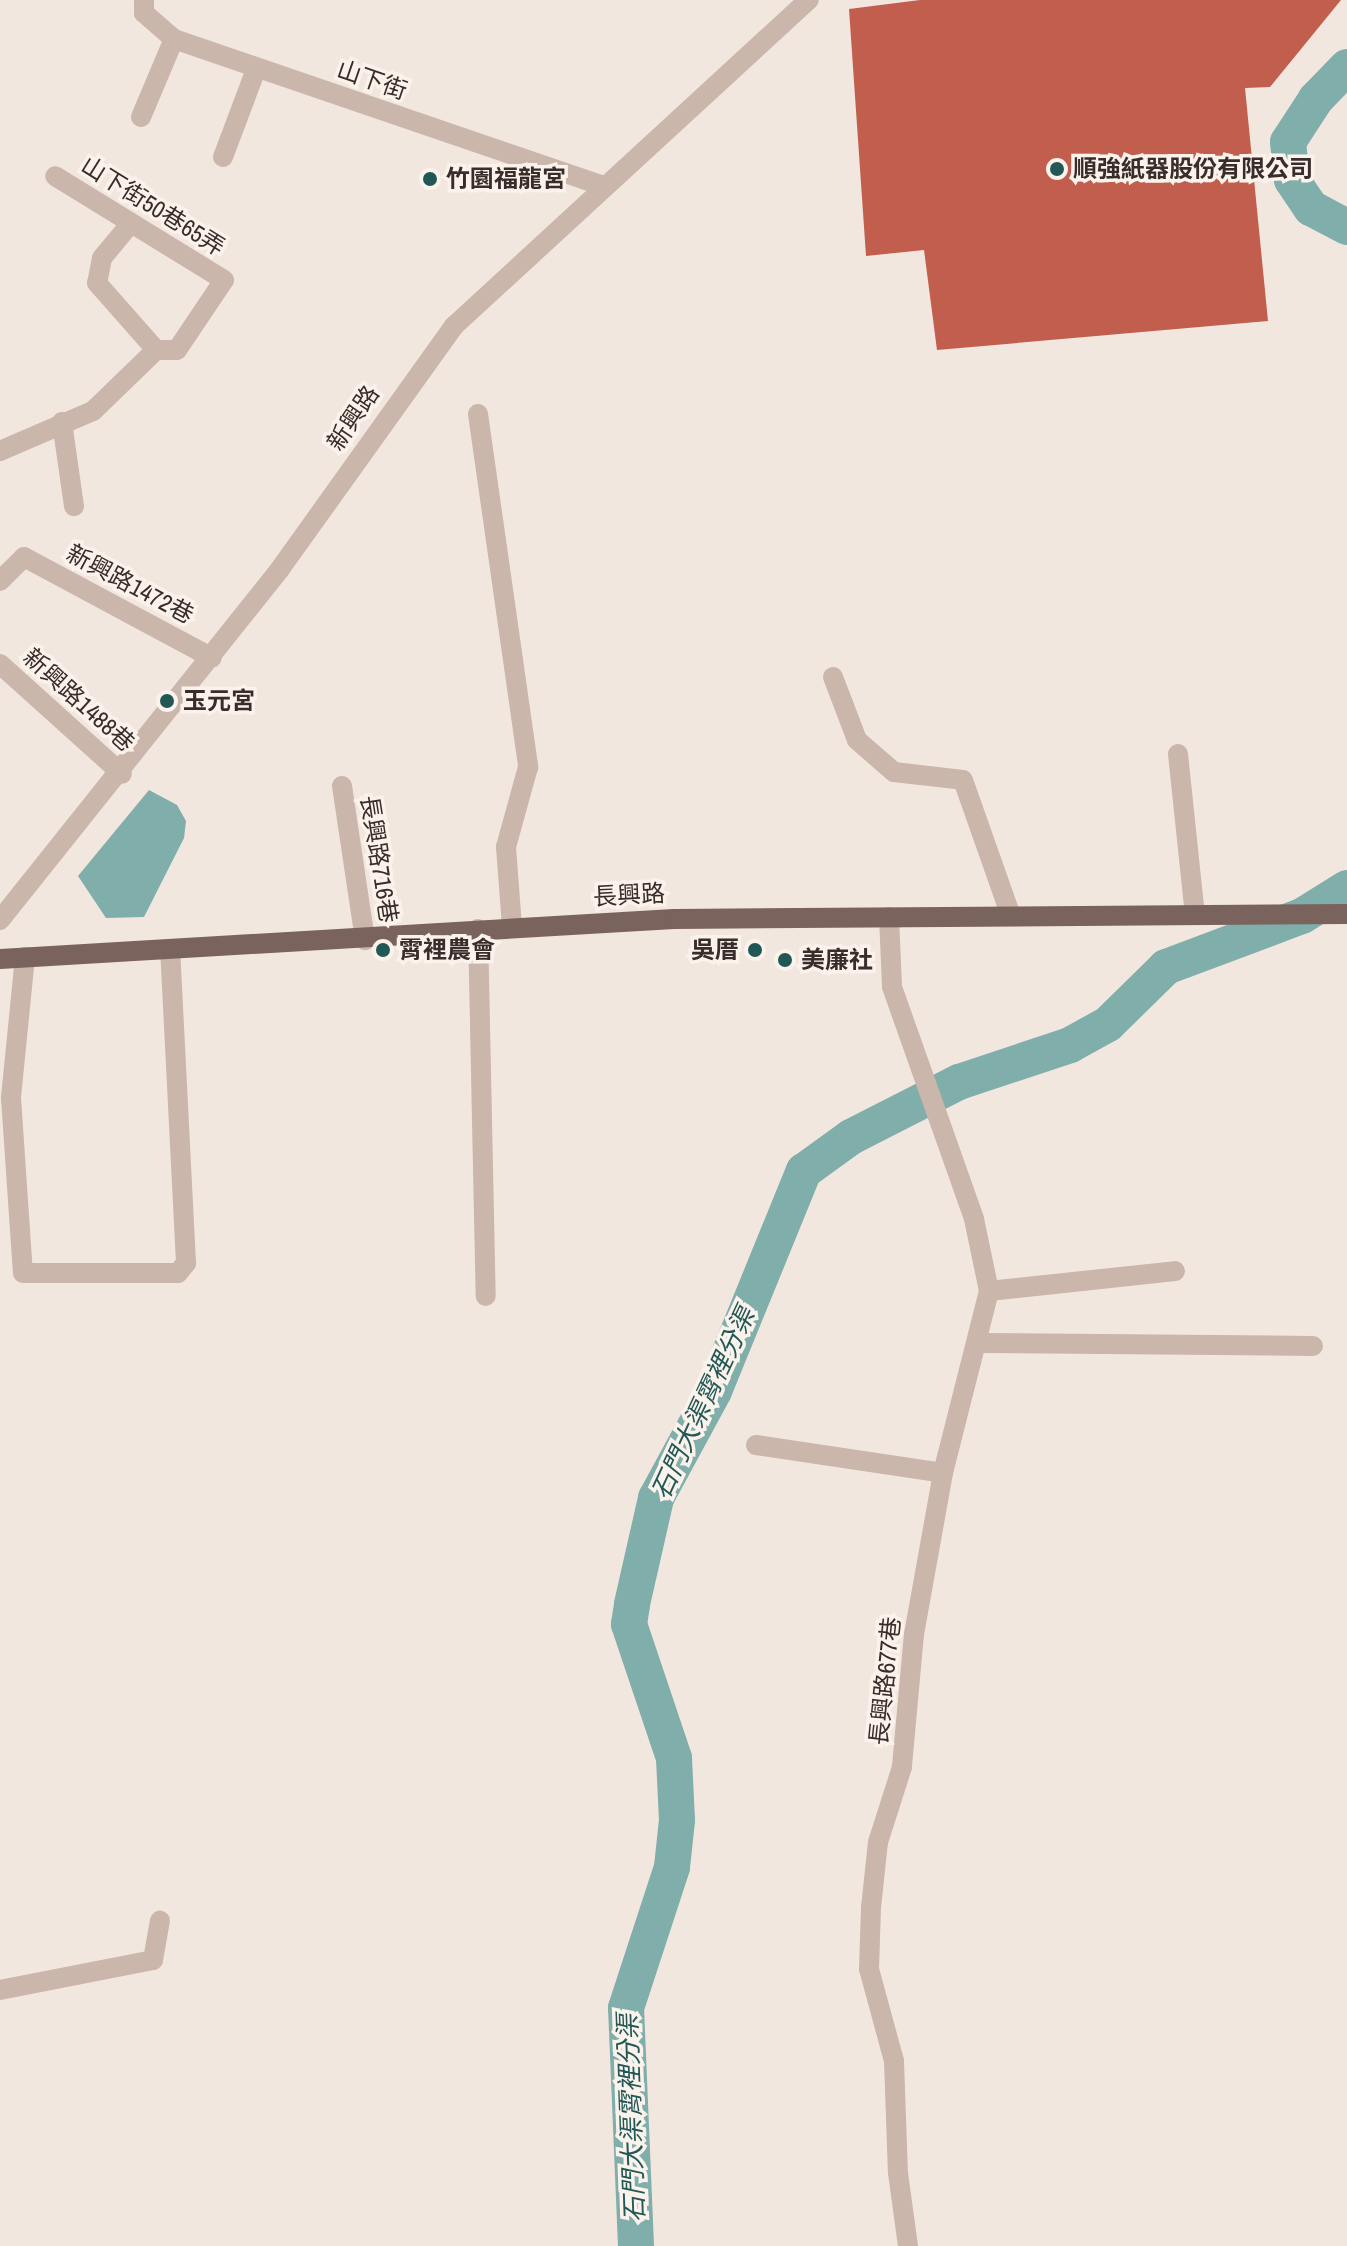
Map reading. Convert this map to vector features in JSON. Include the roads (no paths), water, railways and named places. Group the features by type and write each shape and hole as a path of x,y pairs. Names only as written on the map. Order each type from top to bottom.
{"main road":[{"name":"長興路","path":"0,959 365,940 512,926 889,917 1347,914"}],"street":[{"name":"山下街","path":"144,0 144,13 174,39 604,186"},
{"name":"新興路","path":"0,920 122,774 212,658 423,362 604,186 809,0"},
{"path":"141,117 174,39"},
{"path":"223,157 256,69"},
{"name":"山下街50巷65弄","path":"55,176 224,280 177,350 156,350"},
{"path":"0,451 93,411 156,350 97,283 102,258 131,223"},
{"path":"478,414 528,767 506,847 512,926"},
{"path":"62,422 74,506"},
{"name":"新興路1472巷","path":"0,581 24,557 212,658"},
{"name":"新興路1488巷","path":"0,664 122,774"},
{"path":"833,677 857,740 894,772 963,780 1011,916"},
{"path":"1178,754 1195,915"},
{"name":"長興路716巷","path":"342,786 365,940"},
{"name":"長興路677巷","path":"889,917 892,987 916,1063 974,1219 989,1291 979,1343 943,1473 914,1634 902,1767 878,1842 871,1907 869,1969 894,2061 898,2173 908,2246"},
{"path":"478,929 486,1296"},
{"path":"25,957 11,1098 23,1273 178,1273 186,1263 170,949"},
{"path":"989,1291 1175,1271"},
{"path":"979,1343 1313,1346"},
{"path":"756,1445 943,1473"},
{"path":"0,1990 59,1983 107,1964 153,1960 160,1921"}],"water":[{"path":"149,790 177,805 186,821 184,838 144,917 106,918 78,876"}],"waterway":[{"name":"石門大渠霄裡分渠","path":"1347,67 1316,99 1288,142 1292,180 1311,208 1347,227"},
{"name":"石門大渠霄裡分渠","path":"636,2246 626,2008 672,1867 677,1820 674,1758 629,1624 632,1604 656,1498 714,1391 804,1171 851,1137 959,1082 1070,1045 1108,1024 1166,967 1302,916 1347,888"}],"place":[{"name":"順強紙器股份有限公司","path":"1057,169"},
{"name":"竹園福龍宮","path":"430,179"},
{"name":"玉元宮","path":"167,701"},
{"name":"霄裡農會","path":"383,950"},
{"name":"吳厝","path":"755,950"},
{"name":"美廉社","path":"785,960"}]}
